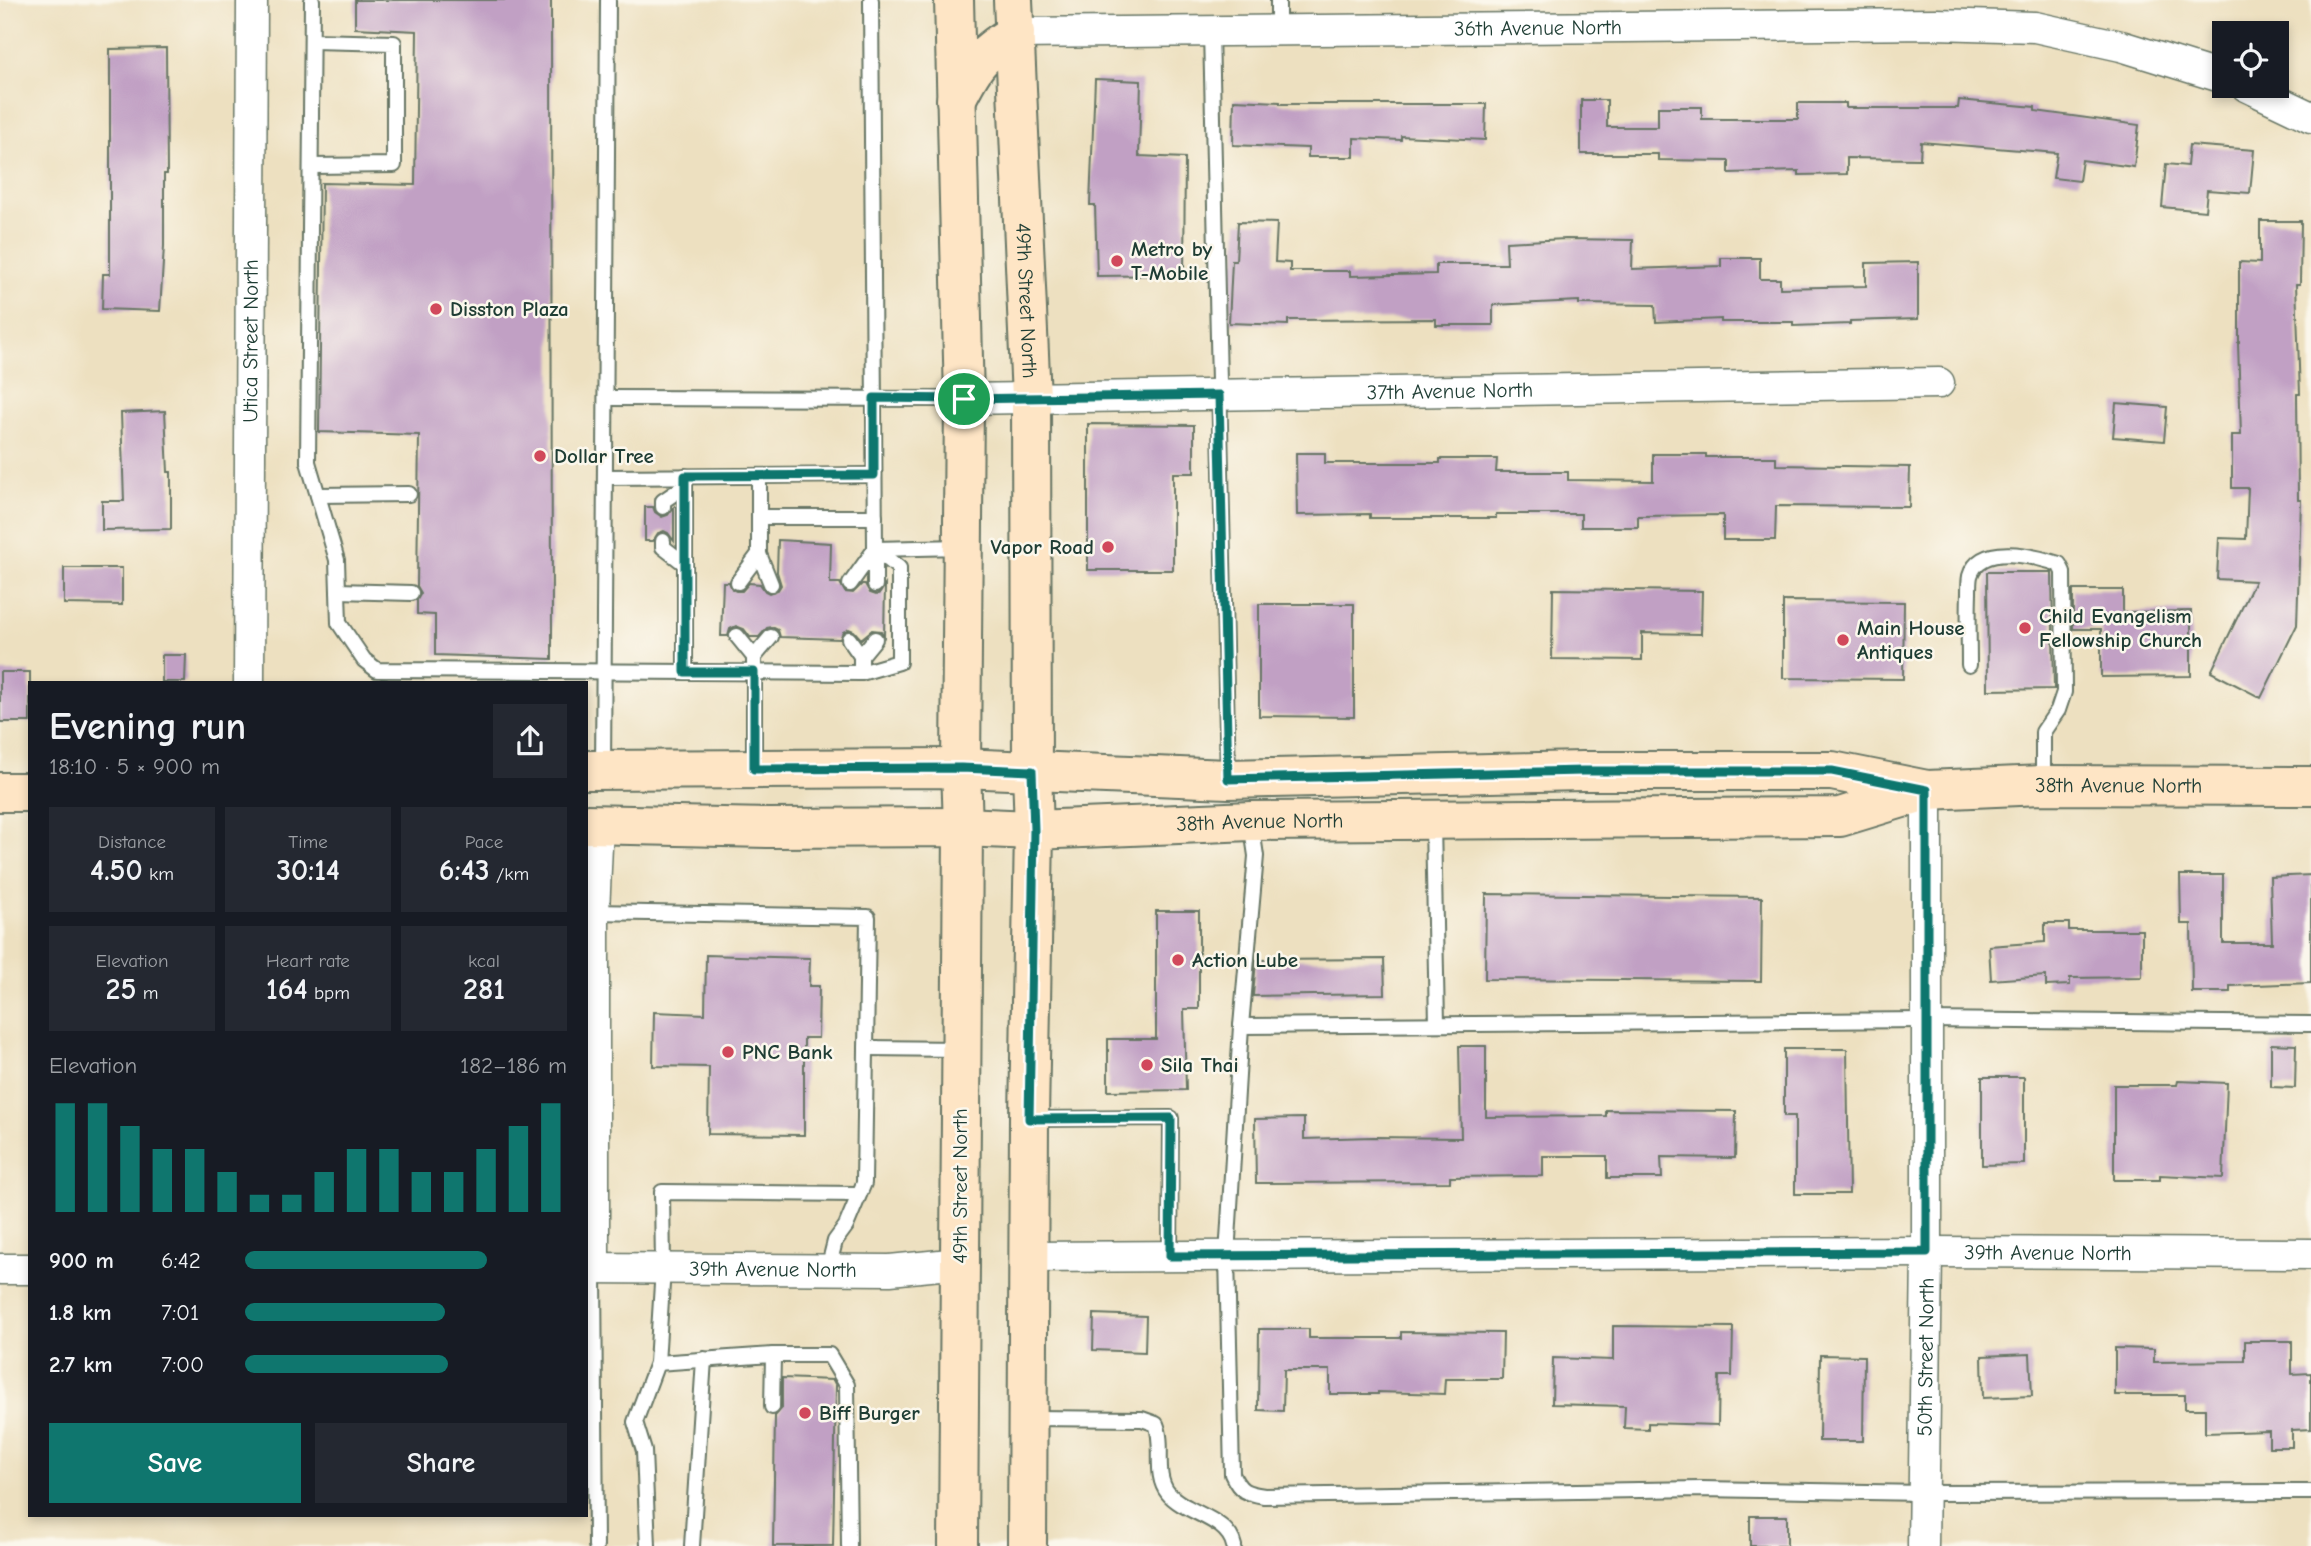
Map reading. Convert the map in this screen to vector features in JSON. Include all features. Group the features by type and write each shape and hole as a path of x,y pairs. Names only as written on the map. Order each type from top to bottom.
{"main road":[{"path":"954,0 964,399 961,768"},
{"path":"956,100 971,70 1014,17 991,0"},
{"name":"49th Street North","path":"1014,17 1031,398 1034,830"},
{"name":"49th Street North","path":"958,1546 963,827 961,768"},
{"name":"38th Avenue North","path":"595,770 961,768 1228,779 1583,771 1832,771 1927,790 2043,785 2311,786"},
{"name":"38th Avenue North","path":"592,824 1034,830 1251,821 1840,817 1927,790"},
{"path":"0,792 28,792"},
{"path":"1027,1546 1029,1119 1034,830"}],"street":[{"name":"Utica Street North","path":"249,681 252,0"},
{"name":"36th Avenue North","path":"1014,17 1211,31 1937,24 2035,27 2121,46 2212,74"},
{"path":"2271,98 2311,117"},
{"name":"37th Avenue North","path":"964,399 1939,383"},
{"name":"50th Street North","path":"1923,1546 1927,1252 1927,790"},
{"path":"590,1268 594,912 592,824"},
{"name":"39th Avenue North","path":"1028,1257 1927,1252 2311,1254"},
{"name":"39th Avenue North","path":"590,1268 890,1270 960,1263"},
{"path":"0,1269 28,1269"}],"lane":[{"path":"312,0 308,462 337,560 339,623 364,660 377,670 685,672 754,664 861,673 899,662 899,568 875,549"},
{"path":"595,770 604,671 608,0"},
{"path":"871,0 875,585"},
{"path":"1278,0 1278,31"},
{"path":"1211,31 1228,779"},
{"path":"311,166 394,165 394,43 312,41"},
{"path":"606,398 964,399"},
{"path":"605,477 685,481 759,476 874,475"},
{"path":"759,476 759,554 771,584"},
{"path":"663,507 663,501 685,481"},
{"path":"685,481 685,672"},
{"path":"318,495 409,494"},
{"path":"759,517 875,517"},
{"path":"663,541 663,547 685,564"},
{"path":"875,549 963,547"},
{"path":"850,584 875,549"},
{"path":"738,582 759,554"},
{"path":"1969,665 1970,576 1980,560 2001,554 2030,556 2059,564 2063,572 2064,692 2058,710 2043,732 2043,785"},
{"path":"338,591 411,593"},
{"path":"737,636 754,664 754,769"},
{"path":"754,664 771,637"},
{"path":"849,639 862,656"},
{"path":"861,673 862,656 875,639"},
{"path":"1433,820 1437,1024"},
{"path":"1251,821 1256,856 1241,1026 1227,1256 1232,1474 1237,1486 1247,1493 1264,1496 1701,1489 1923,1493 2311,1492"},
{"path":"594,912 868,917 864,1183 846,1226 835,1241 828,1269"},
{"path":"1241,1026 1926,1020 2311,1024"},
{"path":"866,1048 961,1049"},
{"path":"1029,1119 1171,1118 1170,1256"},
{"path":"648,1546 644,1451 635,1422 657,1363 663,1268 662,1192 859,1194"},
{"path":"590,1268 591,1515 596,1546"},
{"path":"657,1363 773,1355 828,1355 847,1385 849,1546"},
{"path":"772,1407 773,1355"},
{"path":"692,1546 704,1359"},
{"path":"1027,1418 1142,1419 1156,1424 1160,1434 1161,1476 1165,1491 1178,1503 1223,1528 1233,1540 1234,1546"}],"building":[{"name":"Disston Plaza","path":"355,0 551,0 552,659 435,655 435,615 417,614 417,600 421,593 417,586 419,435 319,432 322,183 415,185 417,31 355,28"},
{"path":"166,48 167,174 164,174 164,246 160,311 102,309 103,274 110,274 110,49"},
{"path":"1095,79 1141,81 1139,156 1185,158 1184,275 1097,276 1095,205 1090,205"},
{"path":"1234,100 1280,104 1486,104 1485,140 1401,136 1401,140 1354,138 1354,157 1308,157 1308,148 1233,145"},
{"path":"1581,100 1607,100 1607,127 1658,127 1658,107 1702,107 1702,119 1798,119 1798,103 1846,103 1846,108 1958,108 1959,100 2035,107 2035,111 2139,125 2134,167 2082,160 2079,181 2053,178 2057,153 1921,142 1920,159 1847,158 1847,174 1799,175 1799,171 1729,173 1729,161 1658,160 1658,154 1581,154"},
{"path":"2189,145 2254,150 2250,193 2207,190 2205,211 2162,207 2166,164 2187,166"},
{"path":"2260,221 2301,221 2300,284 2296,284 2300,394 2297,394 2298,500 2301,500 2297,625 2261,698 2211,672 2255,581 2217,579 2219,538 2246,539 2248,488 2232,488 2232,435 2241,435 2239,262 2260,263"},
{"path":"1238,222 1277,223 1275,262 1290,263 1290,271 1350,271 1350,276 1436,274 1436,264 1507,264 1506,242 1566,239 1633,240 1632,269 1721,266 1721,258 1760,258 1760,279 1780,279 1780,288 1866,286 1866,263 1918,262 1918,319 1793,326 1793,322 1721,322 1721,319 1656,322 1655,305 1579,304 1579,301 1493,305 1493,325 1436,325 1436,319 1288,320 1288,325 1229,323 1232,261 1236,261"},
{"path":"2116,403 2167,407 2164,441 2113,437"},
{"path":"165,411 168,472 171,472 171,529 102,530 102,501 124,501 121,413"},
{"path":"1088,424 1194,425 1194,473 1173,473 1173,570 1088,570"},
{"path":"1296,453 1325,453 1325,463 1440,463 1440,459 1497,459 1496,472 1568,472 1568,480 1653,481 1653,454 1776,457 1776,465 1910,467 1909,507 1776,506 1775,540 1723,540 1723,515 1638,516 1638,527 1581,527 1581,514 1496,514 1496,518 1370,518 1370,514 1297,515"},
{"path":"645,507 653,507 662,517 668,515 674,507 674,541 664,531 658,533 653,541 645,541"},
{"path":"778,540 831,543 830,583 840,583 845,592 853,593 865,584 870,593 876,595 885,585 884,636 881,631 872,630 861,639 849,629 843,632 840,639 780,637 778,630 772,627 767,628 759,637 750,637 744,629 736,626 730,629 728,636 721,636 723,582 729,582 736,591 742,591 749,583 760,584 769,593 778,590 781,585 777,572"},
{"path":"64,568 122,568 122,605 64,604"},
{"path":"1987,572 2052,572 2054,689 1988,690"},
{"path":"1553,589 1702,591 1701,634 1642,633 1642,660 1552,659"},
{"path":"2073,590 2123,590 2123,612 2191,611 2191,676 2101,677 2101,629 2073,629"},
{"name":"Main House Antiques","path":"1783,601 1904,602 1903,679 1783,678"},
{"path":"1259,604 1354,604 1354,717 1259,716"},
{"path":"162,655 186,655 185,681 162,681"},
{"path":"0,672 30,672 28,722 0,722"},
{"path":"2180,875 2223,875 2223,943 2272,943 2270,877 2311,875 2311,983 2230,986 2230,992 2192,992 2191,924 2181,924"},
{"path":"1486,894 1762,897 1761,981 1485,979"},
{"path":"1156,911 1199,911 1199,1009 1184,1009 1186,1090 1108,1091 1108,1039 1156,1039"},
{"path":"2045,923 2069,923 2069,930 2142,930 2142,977 2070,978 2070,985 2046,986 2046,976 1991,980 1989,946 2045,942"},
{"name":"PNC Bank","path":"706,955 810,958 809,986 819,986 818,1038 804,1038 804,1135 708,1134 709,1067 653,1066 654,1012 705,1014"},
{"path":"1384,959 1385,994 1253,996 1256,960"},
{"path":"2271,1044 2296,1045 2295,1088 2271,1087"},
{"path":"1459,1046 1486,1046 1486,1117 1606,1116 1606,1110 1736,1111 1735,1158 1661,1157 1662,1178 1607,1178 1607,1156 1543,1156 1543,1176 1450,1177 1450,1182 1256,1183 1255,1119 1304,1118 1304,1139 1461,1138"},
{"path":"1784,1049 1847,1049 1849,1194 1795,1194 1795,1116 1784,1116"},
{"path":"1982,1077 2024,1077 2024,1164 1982,1165"},
{"path":"2178,1081 2227,1083 2223,1178 2160,1175 2160,1180 2114,1180 2114,1085 2177,1085"},
{"path":"1094,1314 1146,1316 1145,1352 1093,1350"},
{"path":"1613,1326 1733,1327 1732,1376 1719,1376 1718,1425 1648,1423 1648,1429 1624,1428 1625,1406 1552,1404 1553,1358 1613,1360"},
{"path":"1259,1329 1309,1329 1309,1338 1401,1338 1401,1332 1503,1333 1502,1379 1445,1379 1444,1394 1330,1394 1330,1370 1284,1370 1283,1411 1258,1410"},
{"path":"2245,1341 2292,1341 2292,1374 2311,1373 2311,1429 2292,1430 2292,1447 2269,1447 2269,1431 2205,1433 2205,1409 2185,1409 2185,1395 2115,1395 2115,1348 2154,1349 2154,1362 2245,1361"},
{"path":"2030,1354 2032,1396 1983,1398 1982,1356"},
{"path":"1820,1355 1864,1356 1863,1441 1819,1441"},
{"path":"782,1378 833,1380 836,1386 833,1546 773,1546 775,1416 782,1408"},
{"path":"1750,1516 1787,1516 1787,1546 1750,1546"}],"place":[{"name":"Metro by T-Mobile","path":"1117,261"},
{"name":"Disston Plaza","path":"436,309"},
{"name":"Dollar Tree","path":"540,456"},
{"name":"Vapor Road","path":"1108,547"},
{"name":"Child Evangelism Fellowship Church","path":"2025,628"},
{"name":"Main House Antiques","path":"1843,640"},
{"name":"Action Lube","path":"1178,960"},
{"name":"PNC Bank","path":"728,1052"},
{"name":"Sila Thai","path":"1147,1065"},
{"name":"Biff Burger","path":"805,1413"}],"route":[{"path":"1219,395 1228,779 1583,771 1832,771 1927,790 1927,1252 1170,1256 1171,1118 1029,1119 1034,830 1032,771 961,768 754,769 754,672 685,672 685,476 874,475 874,398 964,399 1219,395"}]}
